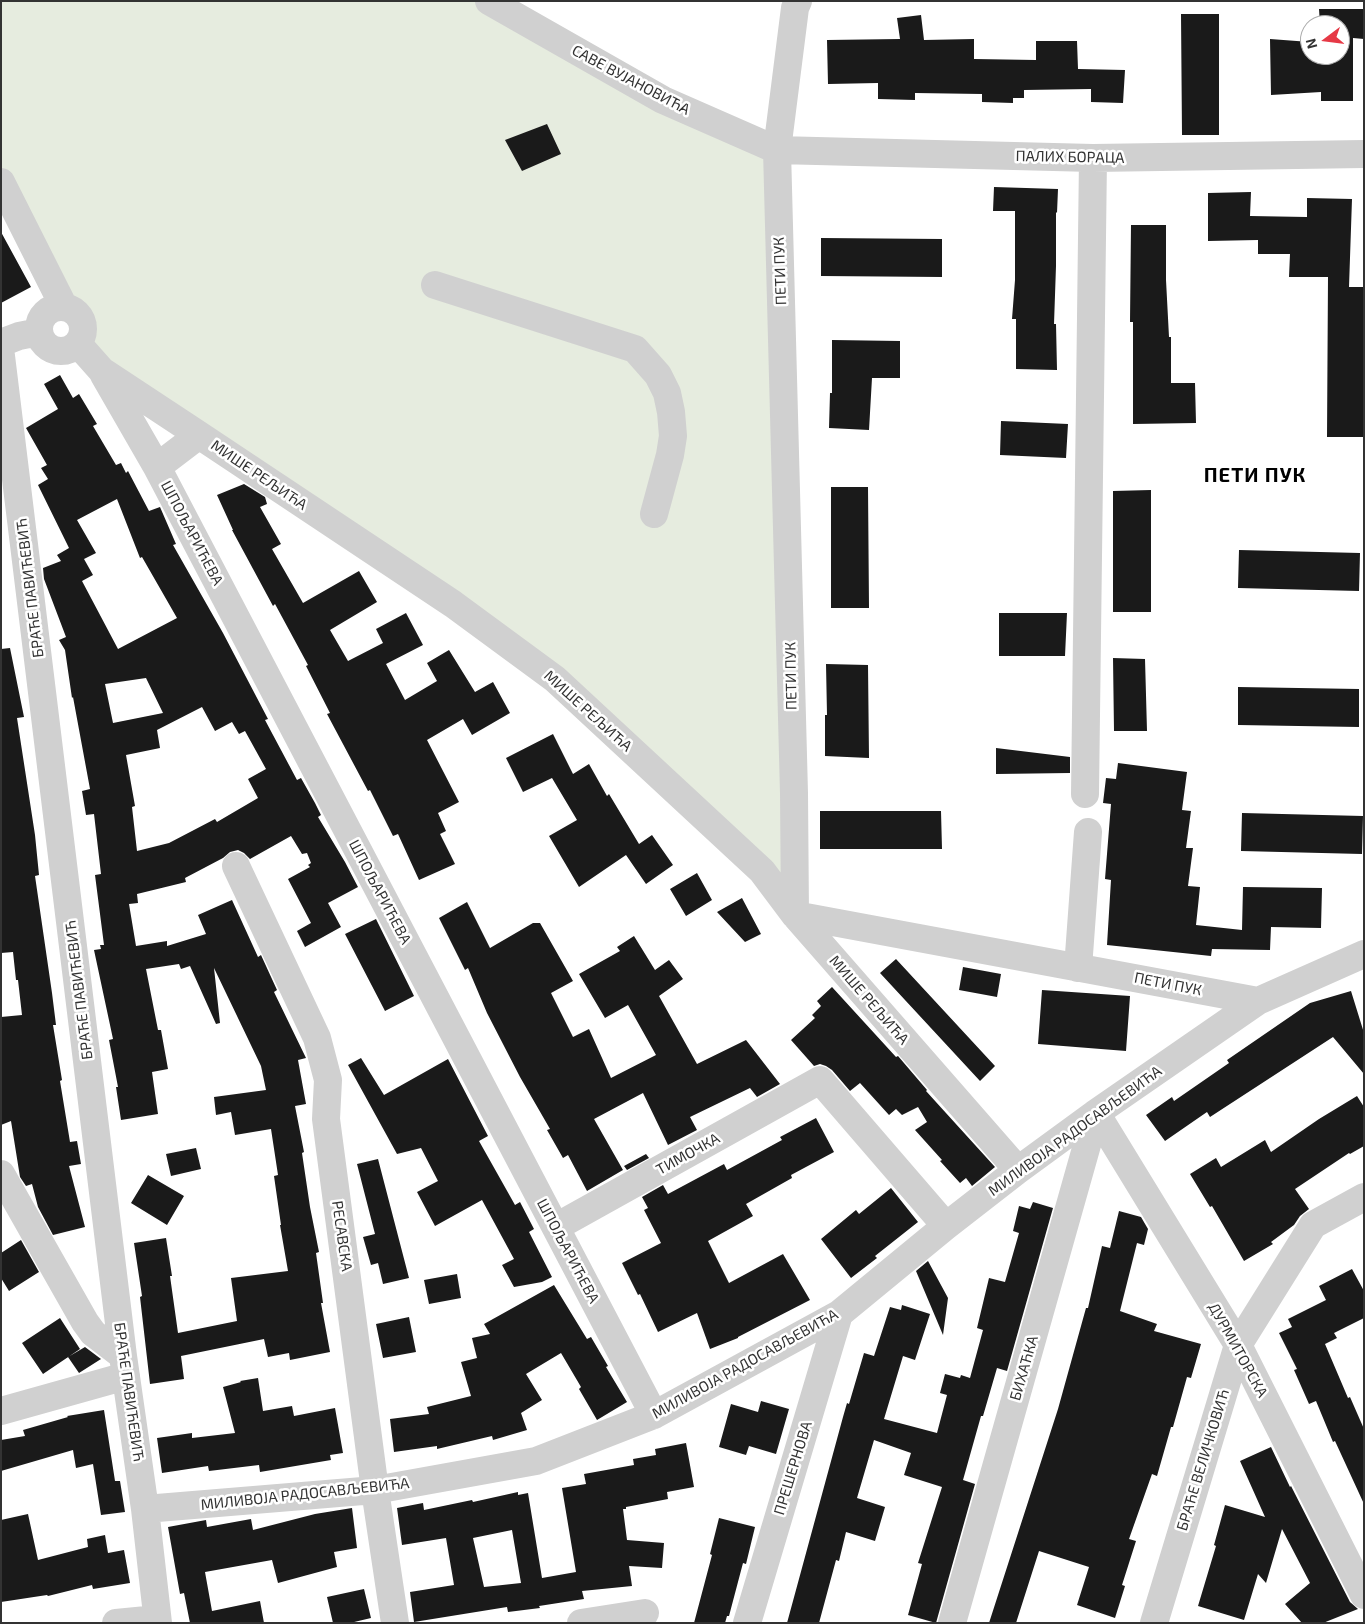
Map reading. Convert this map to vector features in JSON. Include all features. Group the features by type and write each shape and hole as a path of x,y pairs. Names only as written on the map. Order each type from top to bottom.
{"street":[{"name":"САВЕ ВУЈАНОВИЋА","path":"489,1 663,100 777,150"},
{"name":"ПЕТИ ПУК","path":"798,1 795,8 777,150 794,793 795,915 1258,1001"},
{"name":"ПАЛИХ БОРАЦА","path":"777,150 1093,158 1364,154"},
{"path":"1085,794 1093,158"},
{"path":"1,182 64,307"},
{"path":"436,285 635,349 658,375 667,393 671,412 673,436 670,455 654,514"},
{"path":"57,307 64,307 71,309 81,318 84,332 78,344 65,351 58,351 46,344 39,332 42,319 46,313 57,307"},
{"path":"1,343 19,336 39,332"},
{"name":"МИШЕ РЕЉИЋА","path":"78,344 102,372 452,604 555,679 762,871 795,915 1018,1170"},
{"name":"БРАЋЕ ПАВИЋЕВИЋ","path":"1,356 125,1366 145,1509 157,1621"},
{"name":"ШПОЉАРИЋЕВА","path":"102,372 157,467 654,1415"},
{"path":"157,467 199,435"},
{"path":"1078,968 1088,832"},
{"name":"РЕСАВСКА","path":"236,866 317,1038 328,1080 326,1119 395,1623"},
{"name":"МИЛИВОЈА РАДОСАВЉЕВИЋА","path":"145,1509 376,1490 536,1461 654,1415 838,1314 1018,1170 1096,1113 1258,1001 1364,954"},
{"name":"ТИМОЧКА","path":"556,1227 820,1080 946,1226"},
{"name":"ДУРМИТОРСКА","path":"1096,1113 1238,1345 1364,1596"},
{"name":"БИХАЋКА","path":"952,1623 1096,1113"},
{"path":"1,1174 85,1322 125,1366 1,1412"},
{"name":"БРАЋЕ ВЕЛИЧКОВИЋ","path":"1154,1623 1238,1345 1313,1225 1364,1197"},
{"name":"ПРЕШЕРНОВА","path":"746,1623 838,1314"},
{"path":"582,1623 645,1612"},
{"path":"116,1623 157,1621"}],"shaded area":[{"path":"1,1 489,1 777,150 795,915 555,679 78,344 83,332 81,318 71,309 1,182"}],"building":[{"path":"1319,9 1364,9 1364,39 1353,38 1353,101 1321,101 1321,92 1271,95 1270,39 1300,41 1300,65 1350,65 1350,15 1319,15"},
{"path":"1181,14 1219,14 1219,135 1182,135"},
{"path":"921,15 924,40 974,39 974,59 1036,60 1036,41 1077,41 1078,69 1125,70 1123,103 1091,102 1091,89 1024,90 1024,98 1013,98 1013,103 982,102 982,94 915,93 915,100 878,99 878,83 828,84 827,40 900,39 897,18"},
{"path":"547,124 561,154 522,171 505,140"},
{"path":"994,187 1058,189 1054,324 1056,324 1057,370 1016,369 1016,319 1012,319 1015,280 1015,211 993,211"},
{"path":"1251,192 1250,216 1307,217 1307,198 1352,199 1349,287 1364,287 1364,437 1327,437 1328,277 1289,277 1290,254 1258,254 1258,240 1208,241 1208,193"},
{"path":"1131,225 1166,225 1166,280 1169,337 1171,337 1171,383 1195,383 1196,423 1133,424 1133,322 1130,322"},
{"path":"1,232 31,287 1,303"},
{"path":"821,238 942,239 942,277 821,276"},
{"path":"832,340 900,341 900,378 872,378 869,430 829,428 830,393 832,393"},
{"path":"60,375 73,398 79,394 97,424 93,426 116,465 121,463 126,473 128,471 149,511 160,507 176,544 173,545 223,633 268,719 265,720 297,780 301,778 321,815 318,817 358,887 328,903 341,927 305,947 297,931 311,923 288,879 310,867 308,865 311,863 307,853 302,854 291,836 250,859 238,850 230,852 223,858 185,878 186,882 137,894 138,903 129,904 136,946 167,941 167,946 206,934 198,915 232,900 258,957 261,955 277,990 274,992 306,1058 298,1060 306,1104 295,1106 304,1152 302,1153 310,1207 319,1252 316,1253 323,1303 321,1303 330,1352 290,1360 289,1353 268,1357 264,1339 181,1356 184,1379 150,1384 140,1297 142,1296 134,1243 166,1238 178,1333 237,1321 231,1278 288,1271 274,1176 278,1175 271,1129 235,1135 231,1112 216,1115 214,1097 266,1090 261,1066 214,968 220,1023 216,1024 190,966 181,969 179,964 146,969 158,1030 161,1030 168,1069 152,1072 158,1114 121,1120 116,1087 118,1087 109,1040 113,1039 94,950 101,949 100,945 104,945 95,875 101,874 94,814 86,815 82,791 90,789 72,698 65,650 59,640 66,637 44,579 43,568 61,561 57,555 69,548 38,485 48,479 41,468 47,465 26,428 58,409 44,384","holes":["117,499 140,558 142,557 177,618 118,649 82,581 93,575 84,559 96,553 77,520","146,678 163,713 113,723 105,684","202,707 215,731 232,722 239,734 245,731 266,769 248,779 258,798 217,822 215,819 169,843 137,851 132,807 135,806 126,755 160,748 157,730"]},
{"path":"1001,421 1068,424 1066,458 1000,455"},
{"path":"244,484 265,497 267,504 260,507 281,544 272,549 303,603 359,571 377,602 330,630 348,661 383,643 376,629 406,613 423,645 386,664 405,700 437,681 427,663 449,650 475,692 493,682 510,713 472,735 463,719 427,740 459,802 438,813 446,831 440,834 455,864 419,880 398,834 393,836 370,790 368,791 327,714 330,713 306,666 308,665 275,604 273,606 232,530 217,495"},
{"path":"831,487 868,487 869,608 831,608"},
{"path":"1151,490 1151,612 1113,612 1113,491"},
{"path":"1239,550 1360,553 1359,591 1238,588"},
{"path":"999,613 1067,613 1065,656 999,656"},
{"path":"10,648 24,717 17,718 35,835 39,875 35,876 56,1025 53,1025 62,1080 60,1081 70,1142 77,1141 81,1164 69,1166 85,1227 53,1235 38,1207 32,1184 26,1186 20,1177 11,1121 1,1125 1,1017 22,1015 13,952 1,953 1,649"},
{"path":"1113,658 1145,659 1147,731 1114,731"},
{"path":"826,664 868,665 869,758 825,756 825,715 827,715"},
{"path":"1238,687 1359,689 1359,727 1238,725"},
{"path":"553,734 573,774 589,764 607,796 609,794 639,844 652,835 673,865 646,884 626,855 579,887 549,836 577,820 552,778 523,792 506,758"},
{"path":"996,748 1070,757 1070,773 996,774"},
{"path":"1118,763 1187,772 1182,810 1191,811 1186,848 1193,848 1188,886 1200,887 1196,925 1242,930 1243,887 1322,888 1321,928 1271,927 1270,950 1212,949 1211,956 1107,945 1111,880 1105,879 1111,804 1103,803 1106,778 1116,779"},
{"path":"820,811 941,811 942,849 820,849"},
{"path":"1242,813 1363,816 1362,854 1241,851"},
{"path":"697,873 712,900 686,916 670,889"},
{"path":"742,898 761,934 745,942 717,912"},
{"path":"467,902 490,948 533,923 540,923 573,981 551,993 573,1037 589,1029 611,1078 656,1055 628,1005 605,1018 579,974 620,951 617,947 634,936 655,970 669,960 683,979 659,996 697,1064 746,1040 780,1084 757,1097 750,1088 690,1117 697,1130 668,1145 643,1093 594,1119 623,1170 587,1191 568,1155 563,1158 547,1130 550,1129 520,1077 487,1013 468,968 465,970 439,918"},
{"path":"376,919 414,996 385,1011 345,934"},
{"path":"896,959 995,1066 980,1081 880,973"},
{"path":"963,967 1001,974 997,997 959,990"},
{"path":"832,987 896,1057 898,1056 926,1091 995,1167 972,1186 966,1178 960,1183 915,1130 927,1122 918,1107 902,1115 896,1109 889,1115 860,1083 850,1091 832,1070 820,1064 814,1066 791,1040 815,1018 812,1015 821,1006 817,1001"},
{"path":"1042,990 1130,996 1126,1051 1038,1044"},
{"path":"1351,991 1364,1033 1364,1074 1333,1037 1210,1117 1207,1112 1165,1141 1146,1115 1172,1097 1174,1101 1229,1063 1227,1060 1310,1003"},
{"path":"361,1058 384,1095 448,1059 488,1136 479,1141 515,1205 520,1202 534,1229 529,1232 552,1277 542,1282 514,1287 502,1265 514,1259 482,1200 435,1226 417,1192 438,1181 421,1148 397,1154 348,1065"},
{"path":"1357,1096 1364,1107 1364,1146 1349,1153 1295,1189 1309,1209 1300,1216 1294,1225 1271,1242 1273,1244 1244,1261 1212,1206 1210,1207 1190,1174 1216,1158 1221,1167 1265,1140 1271,1152"},
{"path":"816,1118 834,1152 791,1175 792,1178 746,1204 753,1216 708,1241 729,1283 783,1254 810,1300 738,1338 710,1349 697,1313 658,1332 640,1294 638,1295 622,1263 661,1243 644,1210 648,1208 642,1197 663,1185 668,1194 724,1164 727,1170 782,1140 780,1137"},
{"path":"196,1148 201,1169 171,1176 166,1154"},
{"path":"646,1154 649,1158 627,1170 624,1166"},
{"path":"378,1159 409,1278 383,1284 378,1263 371,1265 363,1237 375,1234 357,1164"},
{"path":"148,1175 184,1196 167,1225 131,1203"},
{"path":"891,1188 918,1222 851,1278 821,1239 856,1210 859,1214"},
{"path":"1033,1202 1053,1208 1007,1371 997,1368 983,1416 981,1416 963,1480 975,1484 936,1623 908,1615 922,1564 918,1563 942,1487 904,1475 911,1453 874,1440 857,1498 885,1507 875,1541 846,1532 839,1561 836,1560 819,1623 787,1623 847,1403 849,1404 864,1353 874,1356 890,1307 901,1310 902,1305 930,1314 915,1360 903,1356 884,1419 937,1433 947,1395 940,1393 945,1374 960,1378 961,1375 970,1378 983,1330 977,1328 989,1278 1005,1282 1019,1233 1013,1231 1019,1206 1030,1209"},
{"path":"1119,1211 1141,1217 1148,1229 1144,1245 1137,1243 1120,1311 1157,1324 1154,1331 1201,1344 1191,1378 1187,1377 1157,1476 1152,1474 1129,1539 1136,1541 1122,1585 1125,1586 1115,1618 1077,1605 1089,1567 1039,1551 1016,1623 989,1623 1058,1409 1086,1308 1088,1308 1102,1246 1110,1248"},
{"path":"21,1240 39,1272 9,1291 1,1278 1,1253"},
{"path":"928,1261 948,1298 943,1335 916,1271"},
{"path":"1352,1269 1364,1291 1364,1318 1334,1333 1337,1338 1325,1344 1348,1398 1350,1397 1364,1429 1364,1504 1335,1441 1333,1442 1316,1401 1309,1404 1294,1370 1297,1369 1279,1333 1292,1327 1288,1319 1326,1300 1319,1286"},
{"path":"457,1274 461,1298 429,1304 424,1280"},
{"path":"554,1285 587,1339 591,1337 627,1402 597,1420 579,1389 581,1387 561,1353 526,1374 542,1400 521,1413 527,1430 493,1440 492,1436 437,1449 437,1446 394,1452 390,1419 429,1414 427,1407 471,1396 461,1362 477,1358 472,1338 490,1334 484,1324"},
{"path":"409,1317 416,1352 383,1358 376,1324"},
{"path":"60,1318 80,1349 43,1374 22,1343"},
{"path":"85,1347 101,1359 79,1373 68,1357"},
{"path":"258,1378 263,1411 292,1406 294,1416 335,1408 343,1453 330,1455 331,1460 260,1472 259,1465 209,1471 208,1466 162,1473 157,1438 192,1433 192,1438 235,1433 223,1387 240,1381"},
{"path":"761,1401 789,1409 776,1454 749,1446 746,1455 719,1447 731,1404 758,1412"},
{"path":"104,1410 115,1481 120,1481 125,1512 101,1515 93,1464 76,1468 73,1450 1,1471 1,1440 25,1436 23,1430 67,1416"},
{"path":"686,1443 694,1487 667,1492 668,1499 623,1509 627,1540 664,1543 662,1568 629,1566 632,1586 582,1591 584,1599 539,1606 540,1608 508,1612 507,1607 414,1622 410,1592 454,1585 446,1538 402,1545 397,1508 423,1503 424,1510 518,1492 518,1495 528,1493 542,1578 576,1572 562,1488 586,1484 584,1474 634,1465 633,1459 656,1455 655,1449","holes":["512,1530 521,1583 484,1587 473,1538"]},
{"path":"1271,1447 1350,1602 1358,1609 1323,1623 1302,1623 1285,1604 1310,1583 1282,1529 1266,1583 1258,1574 1244,1620 1198,1606 1216,1546 1214,1545 1225,1505 1265,1517 1240,1461"},
{"path":"352,1508 357,1548 334,1552 337,1567 278,1583 272,1560 205,1572 212,1611 260,1601 264,1623 190,1623 184,1593 180,1594 168,1527 206,1520 207,1527 251,1519 253,1530 315,1514"},
{"path":"28,1514 38,1560 88,1547 87,1539 105,1535 108,1553 124,1550 130,1583 93,1589 92,1585 48,1596 1,1602 1,1520"},
{"path":"719,1518 755,1527 746,1564 743,1563 729,1616 727,1616 725,1623 694,1623 712,1555 710,1554"},
{"path":"364,1589 371,1618 350,1623 333,1623 327,1597"}],"district":[{"name":"ПЕТИ ПУК","path":"1255,475"}]}
